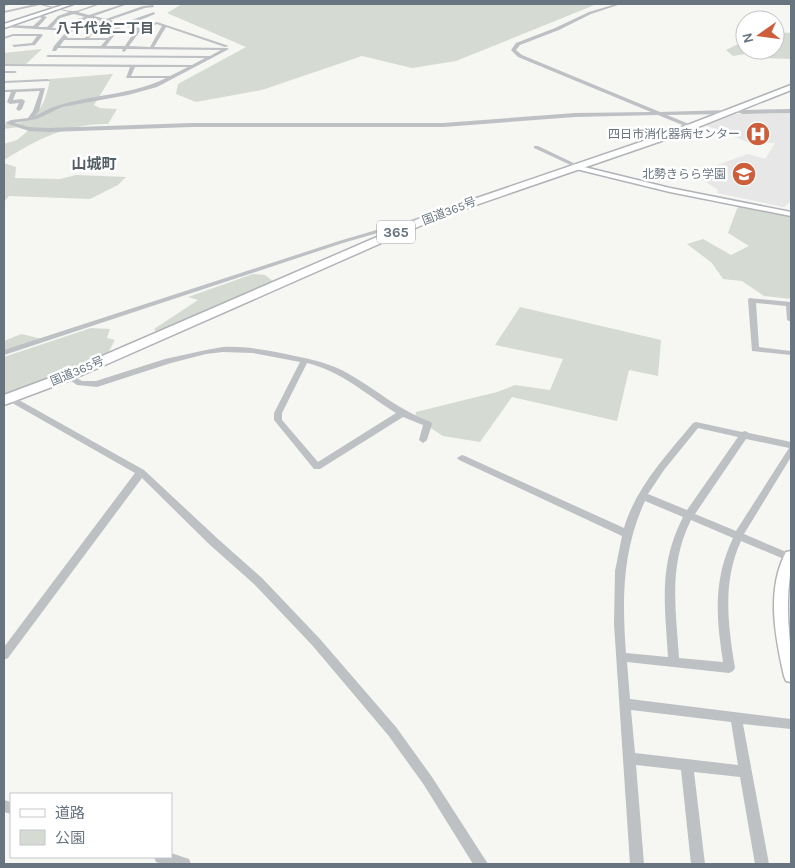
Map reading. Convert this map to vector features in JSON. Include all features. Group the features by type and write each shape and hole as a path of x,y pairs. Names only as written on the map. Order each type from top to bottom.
{"highway":[{"name":"国道365号","path":"7,399 68,376 434,216 692,127 791,87"}],"street":[{"path":"4,5 11,4"},
{"path":"4,12 40,4 140,29 158,23 231,47 149,88 61,106 30,119 6,122"},
{"path":"4,25 70,4"},
{"path":"49,28 59,18 99,4"},
{"path":"40,65 79,20 126,4"},
{"path":"130,4 144,7"},
{"path":"619,4 590,13 557,29 518,44 513,50 520,56 692,127"},
{"path":"86,39 98,24 152,5 158,23"},
{"path":"4,17 27,12"},
{"path":"102,48 118,27 154,13"},
{"path":"34,28 45,17 36,15"},
{"path":"4,25 71,30"},
{"path":"151,48 165,25"},
{"path":"114,66 140,29"},
{"path":"166,66 185,32"},
{"path":"4,38 13,35 41,35 33,44 4,48"},
{"path":"4,38 12,41 14,46"},
{"path":"63,39 109,39"},
{"path":"200,48 205,39"},
{"path":"56,48 227,49"},
{"path":"48,56 210,57"},
{"path":"4,65 193,66"},
{"path":"10,65 4,72 15,72"},
{"path":"133,66 128,76 170,77"},
{"path":"4,82 48,80"},
{"path":"4,91 43,89 36,111 30,119"},
{"path":"14,91 10,102 40,100"},
{"path":"19,108 22,101"},
{"path":"6,122 29,129 49,130 192,125 443,125 575,115 791,111"},
{"path":"536,147 579,167 670,190 791,214"},
{"path":"4,353 376,231 434,216"},
{"path":"791,320 790,304 752,300 755,350 791,353"},
{"path":"68,376 80,383 97,384 221,350 264,351 333,368 364,386 402,413 414,420 428,424 423,440"},
{"path":"306,360 278,413 278,420 317,467 402,413"},
{"path":"7,399 141,472 258,581 316,642 392,732 428,781 481,864"},
{"path":"637,864 618,602 622,549 627,534 642,496 696,425 791,445"},
{"path":"674,662 669,599 671,566 676,544 689,515 745,434"},
{"path":"622,657 729,668 722,613 723,585 739,536 791,450"},
{"path":"462,458 627,534"},
{"path":"4,655 141,472"},
{"path":"642,496 791,557 784,573 781,618 791,676"},
{"path":"625,704 791,724"},
{"path":"736,717 762,864"},
{"path":"629,758 746,772"},
{"path":"687,765 698,864"},
{"path":"164,858 181,864"}],"shaded area":[{"name":"北勢きらら学園","path":"791,113 791,202 784,207 717,193 718,190 697,176 697,172 748,154 765,159 775,143 747,142 705,125 732,114"}],"green space":[{"path":"182,4 597,4 456,61 412,68 362,56 262,90 196,102 176,94 178,84 246,47 167,13"},
{"path":"785,33 791,33 791,59 785,59"},
{"path":"735,46 735,56 733,56 726,50"},
{"path":"42,49 26,64 4,64 4,53"},
{"path":"113,74 94,105 100,108 117,109 108,124 79,126 53,134 4,160 4,144 17,140 31,128 26,126 4,129 4,124 15,124 31,118 42,106 50,79"},
{"path":"4,163 16,167 15,178 60,179 76,175 126,177 118,185 90,199 9,196 4,202"},
{"path":"738,206 791,215 791,299 764,296 742,281 723,279 712,263 687,244 703,239 731,255 749,246 728,233"},
{"path":"253,274 265,275 274,282 158,333 154,329 198,300 188,297"},
{"path":"520,307 661,340 658,376 629,370 617,421 512,397 480,442 443,436 415,418 416,412 497,392 515,385 550,390 563,359 495,345"},
{"path":"91,328 110,329 107,338 115,340 108,353 4,396 4,357"},
{"path":"21,334 42,339 4,350 4,341"}],"place":[{"name":"四日市消化器病センター","path":"758,134"},
{"name":"北勢きらら学園","path":"744,174"}],"district":[{"name":"八千代台二丁目","path":"105,28"},
{"name":"山城町","path":"94,164"}]}
